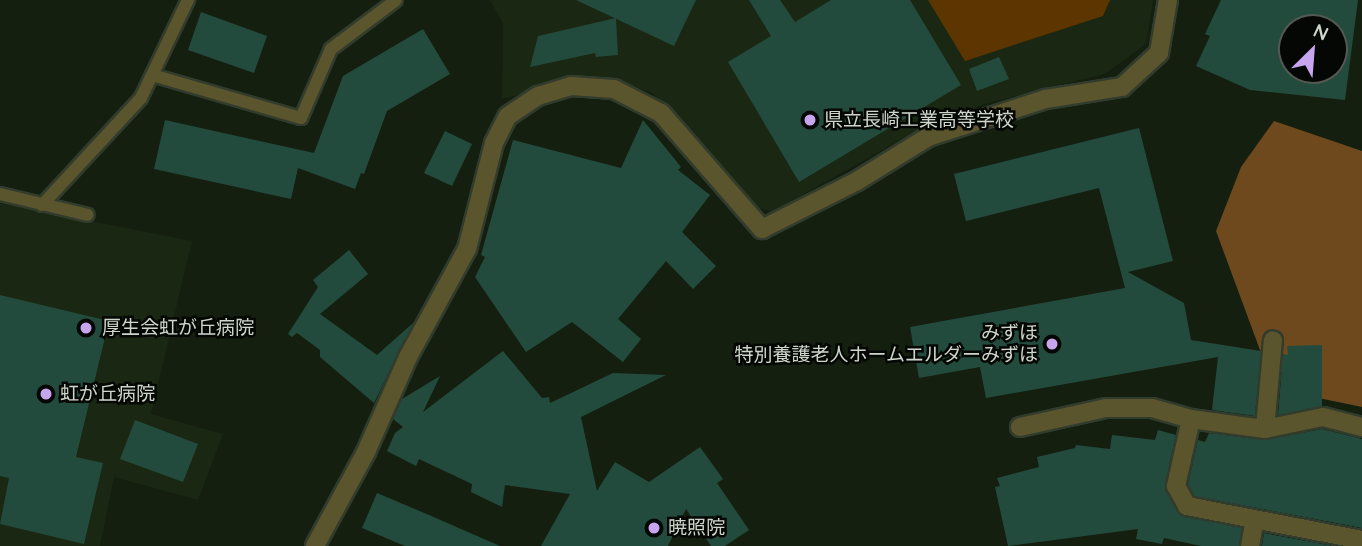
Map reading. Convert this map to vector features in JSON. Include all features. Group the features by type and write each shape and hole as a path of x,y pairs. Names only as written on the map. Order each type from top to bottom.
{"street":[{"path":"316,546 366,452 408,357 467,248 494,142 508,116 538,96 571,86 614,89 661,113 762,229 857,181 928,137 1046,99 1122,87 1158,53 1168,0"},
{"path":"1265,429 1273,340"},
{"path":"1020,427 1106,408 1152,408 1191,419 1265,429 1323,417 1362,427"},
{"path":"1191,419 1175,486 1187,506 1362,540"},
{"path":"1250,546 1255,519"}],"lane":[{"path":"42,205 141,97 188,0"},
{"path":"152,75 301,118 331,49 396,0"},
{"path":"0,194 88,215"}],"shaded area":[{"name":"県立長崎工業高等学校","path":"490,0 1153,0 1146,44 1105,74 984,104 907,136 772,212 748,205 652,93 609,78 565,83 502,99 503,24"},
{"path":"928,0 1110,0 1103,16 965,61"},
{"path":"1274,121 1362,151 1362,407 1304,395 1260,350 1216,231 1241,167"},
{"name":"厚生会虹が丘病院","path":"0,203 192,241 151,414 223,434 198,500 114,477 100,546 0,546"}],"building":[{"path":"576,0 696,0 674,46"},
{"path":"749,0 780,0 795,22 831,0 910,0 961,85 799,182 728,62 771,36"},
{"path":"1221,0 1358,0 1348,77 1348,14 1278,14 1278,84 1347,84 1345,100 1250,90 1196,66 1210,36 1205,34"},
{"path":"201,12 267,36 254,73 188,50"},
{"path":"616,18 618,55 596,57 595,53 530,67 538,36"},
{"path":"423,29 450,74 387,111 364,174 361,173 355,189 298,168 291,199 154,169 165,120 314,153 343,76"},
{"path":"999,57 1009,79 977,91 969,69"},
{"path":"643,120 681,167 678,170 710,195 682,232 716,266 693,289 666,261 618,319 641,339 623,362 572,322 526,352 475,277 485,257 481,255 513,140 621,168"},
{"path":"1139,128 1173,261 1128,272 1184,303 1191,340 1261,351 1255,416 1212,410 1218,357 986,398 980,367 919,378 910,327 1125,288 1099,188 966,221 954,174"},
{"path":"445,131 472,144 452,186 424,173"},
{"path":"349,250 368,274 320,314 377,355 413,323 374,403 320,357 320,350 297,333 292,337 288,334 318,287 313,280"},
{"name":"虹が丘病院","path":"0,295 109,321 76,457 103,463 84,544 0,524 9,478 0,476"},
{"path":"1322,345 1322,406 1278,415 1283,354 1288,355 1287,346"},
{"path":"503,351 542,398 549,397 550,403 613,373 666,375 581,417 597,491 615,462 649,482 700,447 723,479 717,483 749,530 725,546 711,546 686,509 668,546 541,546 570,494 505,485 502,507 471,492 472,484 419,459 416,466 387,451 395,433 403,427 393,419 402,399 440,376 423,412"},
{"path":"135,420 198,444 183,482 120,459"},
{"path":"1322,429 1362,439 1362,528 1194,496 1188,484 1198,440 1205,442 1209,433 1265,440"},
{"path":"1158,430 1176,435 1165,484 1177,511 1185,517 1242,528 1239,546 1201,546 1164,538 1162,544 1136,539 1138,529 1008,546 995,487 1000,486 997,478 1039,467 1037,457 1075,448 1076,445 1110,449 1112,435 1155,440"},
{"path":"377,493 500,546 405,546 362,528"},
{"path":"1264,533 1333,546 1262,546"}],"place":[{"name":"県立長崎工業高等学校","path":"810,120"},
{"name":"厚生会虹が丘病院","path":"86,328"},
{"name":"みずほ 特別養護老人ホームエルダーみずほ","path":"1052,344"},
{"name":"虹が丘病院","path":"46,394"},
{"name":"暁照院","path":"654,528"}]}
